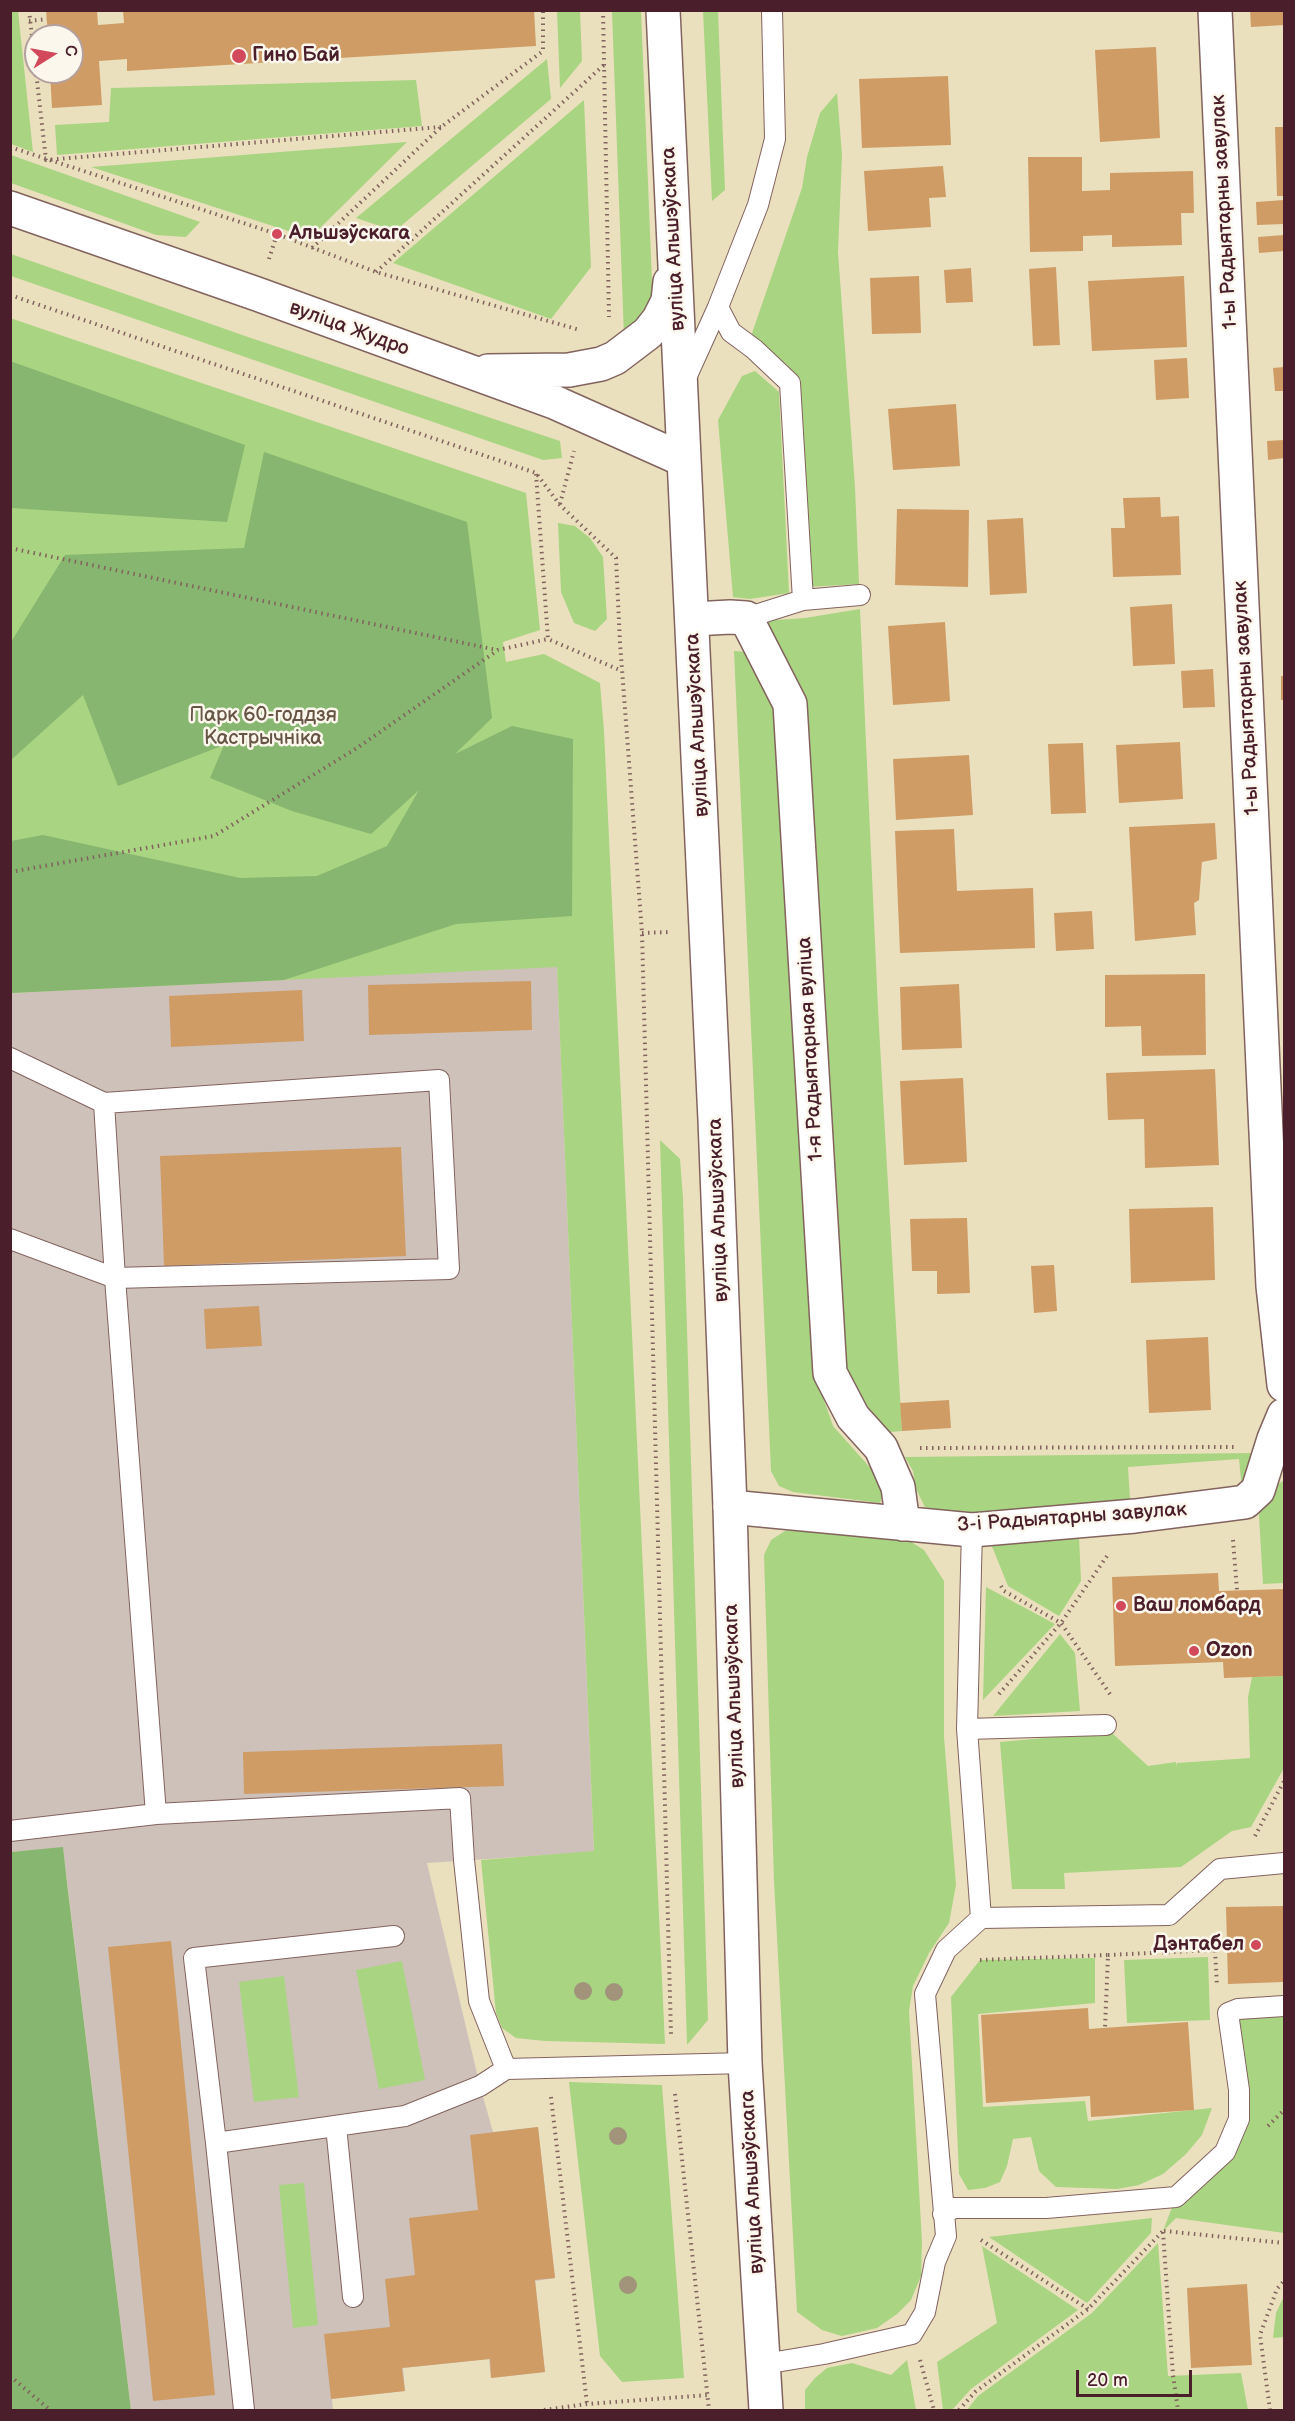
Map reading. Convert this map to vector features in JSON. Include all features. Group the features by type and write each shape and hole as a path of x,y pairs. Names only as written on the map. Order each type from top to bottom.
{"main road":[{"name":"вуліца Альшэўскага","path":"663,10 693,619 730,1507 746,2063 766,2410"},
{"name":"1-ы Радыятарны завулак","path":"1215,10 1273,1287 1284,1385"},
{"name":"вуліца Жудро","path":"10,208 257,294 462,371 554,402 684,460"},
{"path":"462,371 569,370 615,358 648,333 659,319 668,301 674,245"},
{"path":"693,619 730,616 746,618"},
{"name":"1-я Радыятарная вуліца","path":"746,618 790,704 830,1373 853,1417 881,1448 898,1487 903,1524"},
{"name":"3-і Радыятарны завулак","path":"730,1507 972,1530 1135,1516 1245,1502 1258,1490 1279,1427"}],"lane":[{"path":"682,388 718,307 758,205 775,139 772,10"},
{"path":"718,307 731,332 754,349 790,383 802,600"},
{"path":"746,618 802,600 860,595"},
{"path":"10,1058 104,1103 439,1080 449,1269 116,1278 10,1239"},
{"path":"104,1103 156,1814"},
{"path":"972,1530 967,1729 981,1918"},
{"path":"967,1729 1106,1725"},
{"path":"10,1831 156,1814 460,1798 479,2001 506,2069"},
{"path":"764,2364 824,2354 912,2334 925,2312 935,2262 946,2236 925,1994 946,1950 981,1918 1169,1915 1220,1869 1284,1863"},
{"path":"244,2410 194,1958 394,1936"},
{"path":"943,2214 954,2208 1046,2208 1176,2197 1225,2152 1239,2119 1239,2090 1228,2013 1238,2009 1284,2006"},
{"path":"216,2143 405,2116 480,2086 506,2069 746,2063"},
{"path":"336,2126 353,2297"}],"path":[{"path":"29,10 46,160"},
{"path":"312,248 441,127 543,51 543,10"},
{"path":"603,10 606,63 609,327"},
{"path":"29,21 47,19"},
{"path":"376,272 606,63"},
{"path":"46,160 441,127"},
{"path":"10,147 277,234 376,272 587,332"},
{"path":"10,295 536,473 560,505 616,558 622,671 642,933 672,2066 709,2410"},
{"path":"536,473 548,639"},
{"path":"10,548 498,650"},
{"path":"10,872 214,836 357,748 498,650 548,639 622,671"},
{"path":"881,1448 1263,1446 1279,1427"},
{"path":"1230,1504 1237,1590"},
{"path":"967,1729 1061,1623 1135,1516"},
{"path":"998,1581 1004,1591 1061,1623 1117,1704"},
{"path":"1239,1866 1284,1781"},
{"path":"973,1961 1108,1955 1105,2028"},
{"path":"548,2068 587,2403"},
{"path":"1163,2231 1284,2243"},
{"path":"959,2410 975,2392 1088,2309 1163,2231"},
{"path":"1163,2231 1173,2375 1178,2410"},
{"path":"946,2236 981,2240 1088,2309"},
{"path":"1270,2410 1260,2335 1277,2289 1284,2281"},
{"path":"912,2334 934,2410"},
{"path":"10,2376 50,2410"},
{"path":"544,2410 587,2403 708,2395"}],"shaded area":[{"path":"557,966 594,1852 427,1863 493,2132 538,2127 555,2278 535,2281 545,2372 491,2378 489,2359 403,2368 405,2391 332,2399 333,2410 131,2410 63,1848 11,1852 10,993"}],"green space":[{"path":"10,11 18,11 33,152 11,144"},
{"path":"557,11 580,11 582,61 560,88"},
{"path":"612,11 641,11 653,306 624,337"},
{"path":"703,11 718,11 725,190 712,201"},
{"path":"547,59 551,99 395,231 356,218"},
{"path":"416,80 422,126 57,155 55,125 109,122 111,88"},
{"path":"837,93 842,155 838,252 855,487 859,584 808,587 795,380 750,339 802,188 807,157 820,113"},
{"path":"584,100 591,267 551,319 393,263"},
{"path":"407,142 310,238 91,167"},
{"path":"11,155 200,222 186,237 156,235 11,183"},
{"path":"11,254 248,337 560,441 562,458 543,460 11,276"},
{"name":"Парк 60-годдзя Кастрычніка","path":"10,318 526,493 540,630 503,642 506,662 544,654 600,683 665,2044 545,2041 516,2038 502,2028 496,2013 481,1860 594,1851 557,967 11,993"},
{"path":"10,361 245,445 227,522 11,508"},
{"path":"755,371 779,392 789,593 750,599 733,597 718,420 742,376"},
{"name":"Парк 60-годдзя Кастрычніка","path":"264,452 467,522 492,718 455,754 512,726 573,739 572,916 456,924 284,980 11,993 11,841 43,835 240,878 317,876 387,846 419,790 371,834 292,811 210,778 224,745 118,786 83,695 11,760 11,642 65,555 244,548"},
{"path":"558,523 575,526 590,538 603,557 607,619 595,631 574,623 561,592"},
{"path":"860,609 878,1009 902,1431 878,1433 845,1381 805,702 761,621 805,618"},
{"path":"734,651 748,652 778,717 817,1380 833,1426 874,1472 884,1489 880,1503 793,1492 779,1486 771,1471"},
{"path":"660,1140 680,1159 683,1198 708,2020 687,2045"},
{"path":"1256,1453 1242,1489 1239,1459 1128,1467 1130,1499 1123,1506 1033,1514 941,1512 925,1507 916,1489 913,1471 905,1457"},
{"path":"1284,1480 1284,1583 1263,1584 1258,1499"},
{"path":"803,1529 903,1537 924,1550 944,1581 944,1737 956,1885 949,1923 929,1953 913,1986 909,2011 922,2242 921,2276 911,2300 897,2314 877,2328 842,2336 822,2330 797,2312 774,1881 764,1555 771,1540 785,1531"},
{"path":"1079,1536 1081,1581 1059,1616 1008,1586 989,1539"},
{"path":"986,1587 1055,1624 983,1700"},
{"path":"1060,1634 1075,1653 1080,1711 993,1716"},
{"path":"1284,1676 1284,1768 1251,1827 1232,1831 1181,1867 1064,1873 1065,1889 1012,1889 1000,1742 1111,1732 1148,1766 1176,1762 1177,1767 1177,1763 1250,1758 1248,1697 1252,1677"},
{"path":"63,1847 131,2410 11,2410 11,1852"},
{"path":"1208,1957 1210,2020 1127,2023 1124,1960"},
{"path":"1095,1958 1095,2003 978,2014 983,2107 1085,2101 1088,2121 1212,2108 1202,2135 1186,2154 1163,2174 1139,2185 1117,2189 1056,2187 1039,2171 1031,2137 1013,2139 1007,2166 1000,2182 985,2188 968,2190 959,2174 951,1997 980,1960"},
{"path":"402,1961 425,2080 379,2089 356,1970"},
{"path":"284,1976 299,2097 254,2102 239,1982"},
{"path":"1284,2006 1284,2233 1176,2218 1163,2231 1176,2197 1225,2152 1239,2119 1228,2013"},
{"path":"569,2082 662,2085 684,2378 622,2382 600,2356"},
{"path":"304,2183 318,2325 293,2328 279,2185"},
{"path":"1152,2218 1151,2233 1087,2303 989,2237"},
{"path":"1158,2243 1168,2376 1241,2373 1248,2410 967,2410 978,2396 1092,2313"},
{"path":"982,2246 1078,2310 971,2389 952,2410 943,2410 937,2362 997,2323"},
{"path":"1284,2296 1284,2337 1273,2338 1276,2313"},
{"path":"907,2360 916,2410 805,2410 805,2390 827,2368 852,2363 891,2375"}],"building":[{"path":"46,10 97,10 98,25 124,23 123,10 534,10 536,46 127,71 127,59 99,61 102,105 52,108 51,84 84,84 84,24 47,24"},
{"path":"1250,10 1284,10 1284,25 1251,27"},
{"path":"1156,47 1160,138 1100,142 1095,50"},
{"path":"948,76 951,145 862,148 859,79"},
{"path":"1275,127 1284,127 1284,196 1277,196"},
{"path":"1028,157 1082,157 1082,191 1110,190 1110,173 1193,171 1194,213 1181,213 1182,245 1112,247 1112,235 1083,236 1083,251 1030,252"},
{"path":"943,166 946,197 929,198 931,227 868,231 864,171"},
{"path":"1284,200 1284,224 1257,225 1256,202"},
{"path":"1284,235 1284,251 1259,253 1258,237"},
{"path":"1056,267 1060,345 1033,346 1029,269"},
{"path":"971,268 973,302 946,303 944,270"},
{"path":"919,276 921,333 872,334 870,278"},
{"path":"1184,276 1187,347 1092,351 1088,281"},
{"path":"1187,358 1189,398 1156,400 1154,360"},
{"path":"1284,367 1284,391 1275,391 1273,368"},
{"path":"956,404 960,466 893,470 888,409"},
{"path":"1284,440 1284,458 1268,460 1267,441"},
{"path":"1160,497 1161,517 1179,516 1181,575 1113,577 1111,528 1125,528 1123,498"},
{"path":"897,509 969,510 968,587 895,585"},
{"path":"1023,518 1027,593 990,595 987,520"},
{"path":"1172,604 1175,664 1133,666 1130,607"},
{"path":"945,622 950,701 893,705 888,626"},
{"path":"1213,669 1215,707 1183,708 1181,671"},
{"path":"1281,676 1284,676 1284,700 1281,700"},
{"path":"1180,742 1183,799 1119,803 1116,745"},
{"path":"1083,743 1086,813 1051,814 1048,744"},
{"path":"969,755 973,815 896,820 893,759"},
{"path":"1215,823 1217,859 1202,862 1199,900 1194,903 1196,935 1135,941 1129,827"},
{"path":"954,829 957,891 1033,888 1035,948 900,953 895,831"},
{"path":"1092,911 1094,949 1056,951 1054,913"},
{"path":"1205,974 1206,1055 1142,1056 1141,1026 1105,1027 1105,975"},
{"path":"531,981 532,1030 369,1035 368,985"},
{"path":"959,984 962,1048 902,1050 900,987"},
{"path":"302,990 304,1041 171,1047 169,996"},
{"path":"1215,1069 1219,1165 1145,1168 1144,1119 1108,1120 1106,1073"},
{"path":"963,1078 967,1162 904,1165 900,1081"},
{"path":"401,1147 406,1256 164,1266 160,1156"},
{"path":"1213,1207 1215,1280 1131,1283 1129,1209"},
{"path":"967,1218 970,1293 937,1294 937,1271 912,1271 910,1219"},
{"path":"1054,1265 1057,1311 1034,1313 1031,1266"},
{"path":"259,1306 262,1346 206,1349 204,1309"},
{"path":"1208,1337 1211,1410 1149,1413 1146,1340"},
{"path":"949,1400 951,1428 902,1431 900,1403"},
{"path":"1218,1573 1219,1591 1284,1589 1284,1676 1224,1678 1223,1662 1115,1666 1112,1577"},
{"path":"502,1744 504,1786 244,1794 243,1752"},
{"name":"Дэнтабел","path":"1284,1906 1284,1982 1228,1984 1226,1907"},
{"path":"171,1941 215,2395 153,2401 108,1947"},
{"path":"1088,2008 1089,2029 1188,2022 1194,2110 1091,2117 1090,2096 986,2103 981,2015"},
{"path":"538,2127 555,2278 535,2280 545,2372 491,2378 490,2359 402,2368 405,2391 331,2399 324,2334 390,2327 385,2279 415,2275 409,2218 478,2210 470,2135"},
{"path":"1247,2284 1252,2365 1191,2368 1187,2288"}],"place":[{"name":"Гино Бай","path":"239,56"},
{"name":"Альшэўскага","path":"277,234"},
{"name":"Ваш ломбард","path":"1121,1606"},
{"name":"Ozon","path":"1194,1651"},
{"name":"Дэнтабел","path":"1256,1945"}]}
